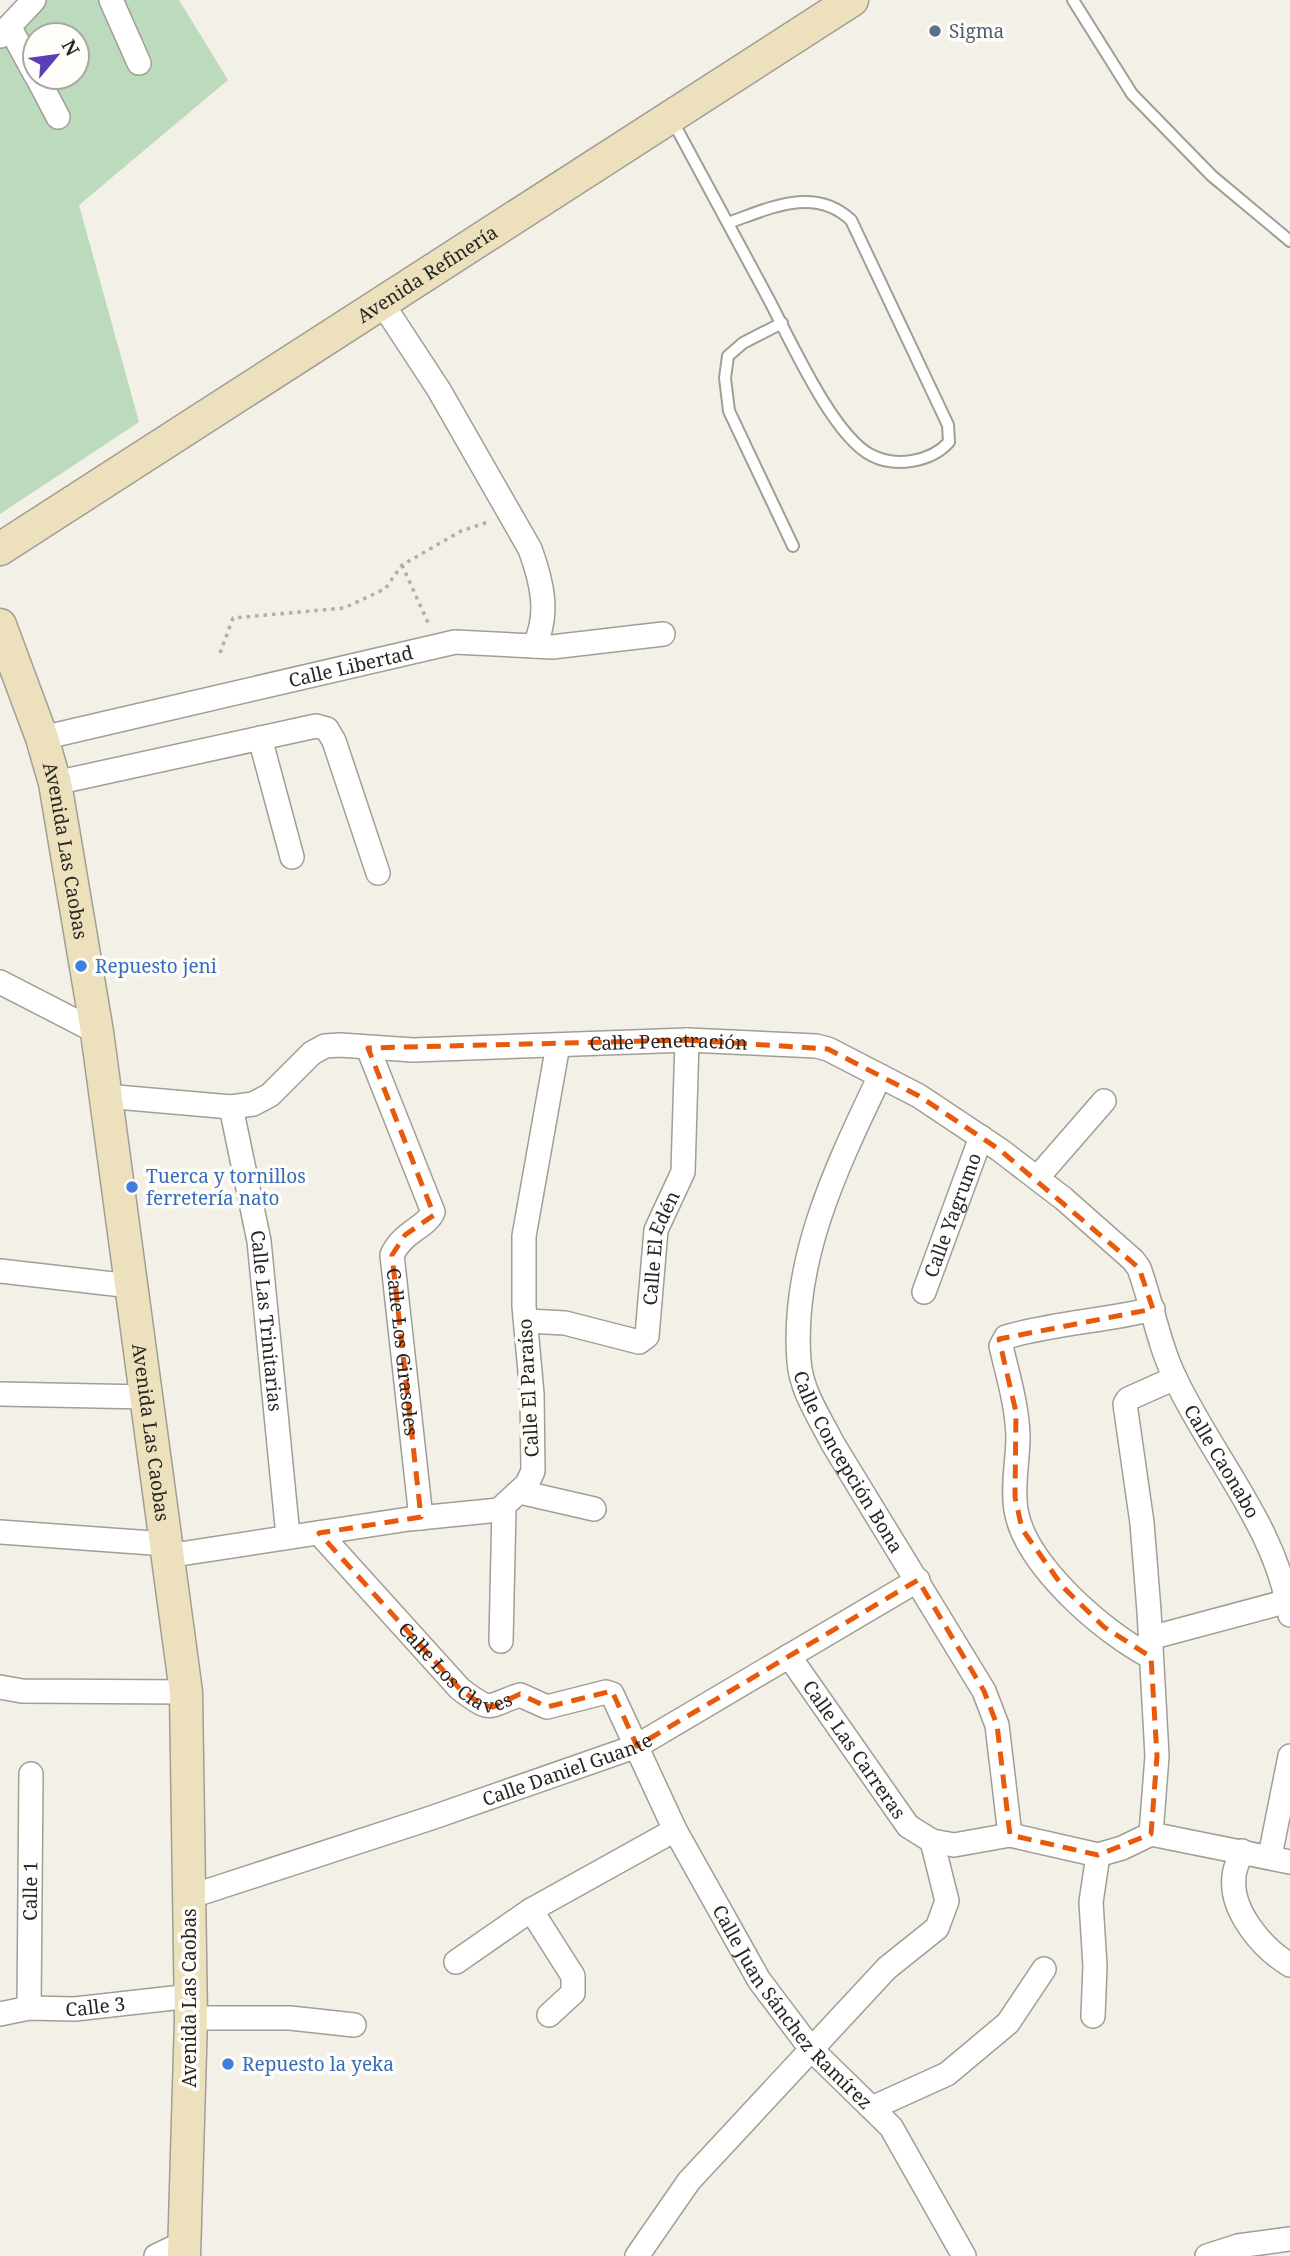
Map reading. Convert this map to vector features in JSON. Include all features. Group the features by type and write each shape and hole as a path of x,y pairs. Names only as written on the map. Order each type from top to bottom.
{"street":[{"path":"21,55 5,32 34,0"},
{"path":"111,0 139,63"},
{"name":"Avenida Refinería","path":"0,549 671,117 836,4"},
{"path":"44,91 58,117"},
{"path":"382,303 439,390 530,549 538,569 545,614 543,629 534,646"},
{"name":"Avenida Las Caobas","path":"0,625 42,738 55,783 97,1032 186,1692 191,2007 185,2249"},
{"name":"Calle Libertad","path":"42,738 456,642 534,646 663,634"},
{"path":"55,783 316,726 327,729 334,741 378,873"},
{"path":"260,738 292,858"},
{"path":"0,982 97,1032"},
{"name":"Calle Penetración","path":"105,1096 231,1108 262,1101 318,1049 340,1045 413,1050 687,1040 822,1047 919,1096 1037,1178 1133,1260 1139,1268 1153,1309"},
{"name":"Calle El Edén","path":"527,1321 565,1323 639,1342 647,1336 656,1230 683,1172 687,1040"},
{"name":"Calle El Paraíso","path":"512,1500 533,1471 532,1394 524,1306 524,1237 558,1045"},
{"name":"Calle Los Girasoles","path":"368,1048 433,1212 430,1218 399,1240 392,1255 421,1518"},
{"name":"Calle Concepción Bona","path":"880,1076 835,1169 806,1266 799,1362 811,1404 833,1444 984,1691 997,1725 1010,1835"},
{"path":"1037,1178 1104,1101"},
{"name":"Calle Las Trinitarias","path":"231,1108 260,1241 288,1536"},
{"name":"Calle Yagrumo","path":"924,1292 981,1137"},
{"path":"0,1271 131,1286"},
{"path":"1153,1309 1121,1317 1036,1329 1006,1337 1001,1346 1016,1412 1015,1497 1022,1529 1039,1558 1072,1595 1114,1634 1150,1647 1289,1608"},
{"name":"Calle Caonabo","path":"1153,1309 1175,1378 1255,1518 1276,1561 1289,1608"},
{"path":"1151,1834 1157,1756 1142,1523 1125,1405 1128,1399 1175,1378"},
{"path":"0,1394 146,1397"},
{"path":"501,1642 512,1500"},
{"path":"0,1532 166,1550 319,1533 421,1518 512,1500 594,1508"},
{"name":"Calle Los Claves","path":"319,1533 471,1698 493,1707 520,1695 547,1707 606,1692 616,1699 637,1746"},
{"name":"Calle Daniel Guante","path":"189,1896 431,1818 637,1746 715,1703 918,1580"},
{"name":"Calle Las Carreras","path":"789,1656 908,1826 932,1841"},
{"path":"0,1688 22,1691 186,1692"},
{"name":"Calle Juan Sánchez Ramírez","path":"637,1746 675,1830 759,1980 811,2049 891,2127 964,2256"},
{"path":"637,2256 689,2181 887,1968 937,1928 947,1902 932,1841 954,1845 1010,1835 1098,1855 1122,1848 1151,1834 1280,1859 1290,1756"},
{"name":"Calle 1","path":"29,2008 31,1774"},
{"path":"456,1962 531,1910 675,1830"},
{"path":"1242,1851 1233,1878 1241,1910 1260,1944 1289,1964"},
{"path":"1093,2015 1095,1966 1091,1902 1098,1855"},
{"path":"531,1910 554,1942 573,1976 573,1993 548,2015"},
{"path":"872,2108 947,2074 1008,2023 1044,1969"},
{"name":"Calle 3","path":"0,2014 29,2008 191,2007 354,2025"},
{"path":"1207,2256 1238,2246 1290,2239"},
{"path":"156,2256 185,2249"}],"lane":[{"path":"1073,0 1132,94 1212,176 1290,240"},
{"path":"671,117 830,413 869,455 885,460 914,461 939,453 948,442 948,425 851,220 840,210 820,202 786,202 728,223"},
{"path":"782,323 743,343 728,356 725,378 730,411 793,546"}],"path":[{"path":"220,653 233,618 344,608 385,589 402,565 461,531 494,520 506,508"},
{"path":"402,565 438,646"}],"highlighted area":[{"path":"687,1040 828,1049 919,1096 1000,1150 1139,1268 1153,1309 999,1339 1016,1412 1015,1497 1022,1529 1063,1587 1104,1627 1151,1657 1157,1756 1151,1834 1098,1855 1010,1835 997,1725 984,1691 918,1580 637,1746 612,1691 547,1707 520,1694 493,1707 482,1705 460,1689 319,1533 421,1517 392,1255 405,1235 434,1215 368,1048"}],"green space":[{"path":"34,0 179,0 228,80 79,205 139,422 0,514 0,36"}],"place":[{"name":"Sigma","path":"935,31"},
{"name":"Repuesto jeni","path":"81,966"},
{"name":"Tuerca y tornillos ferretería nato","path":"132,1187"},
{"name":"Repuesto la yeka","path":"228,2064"}]}
